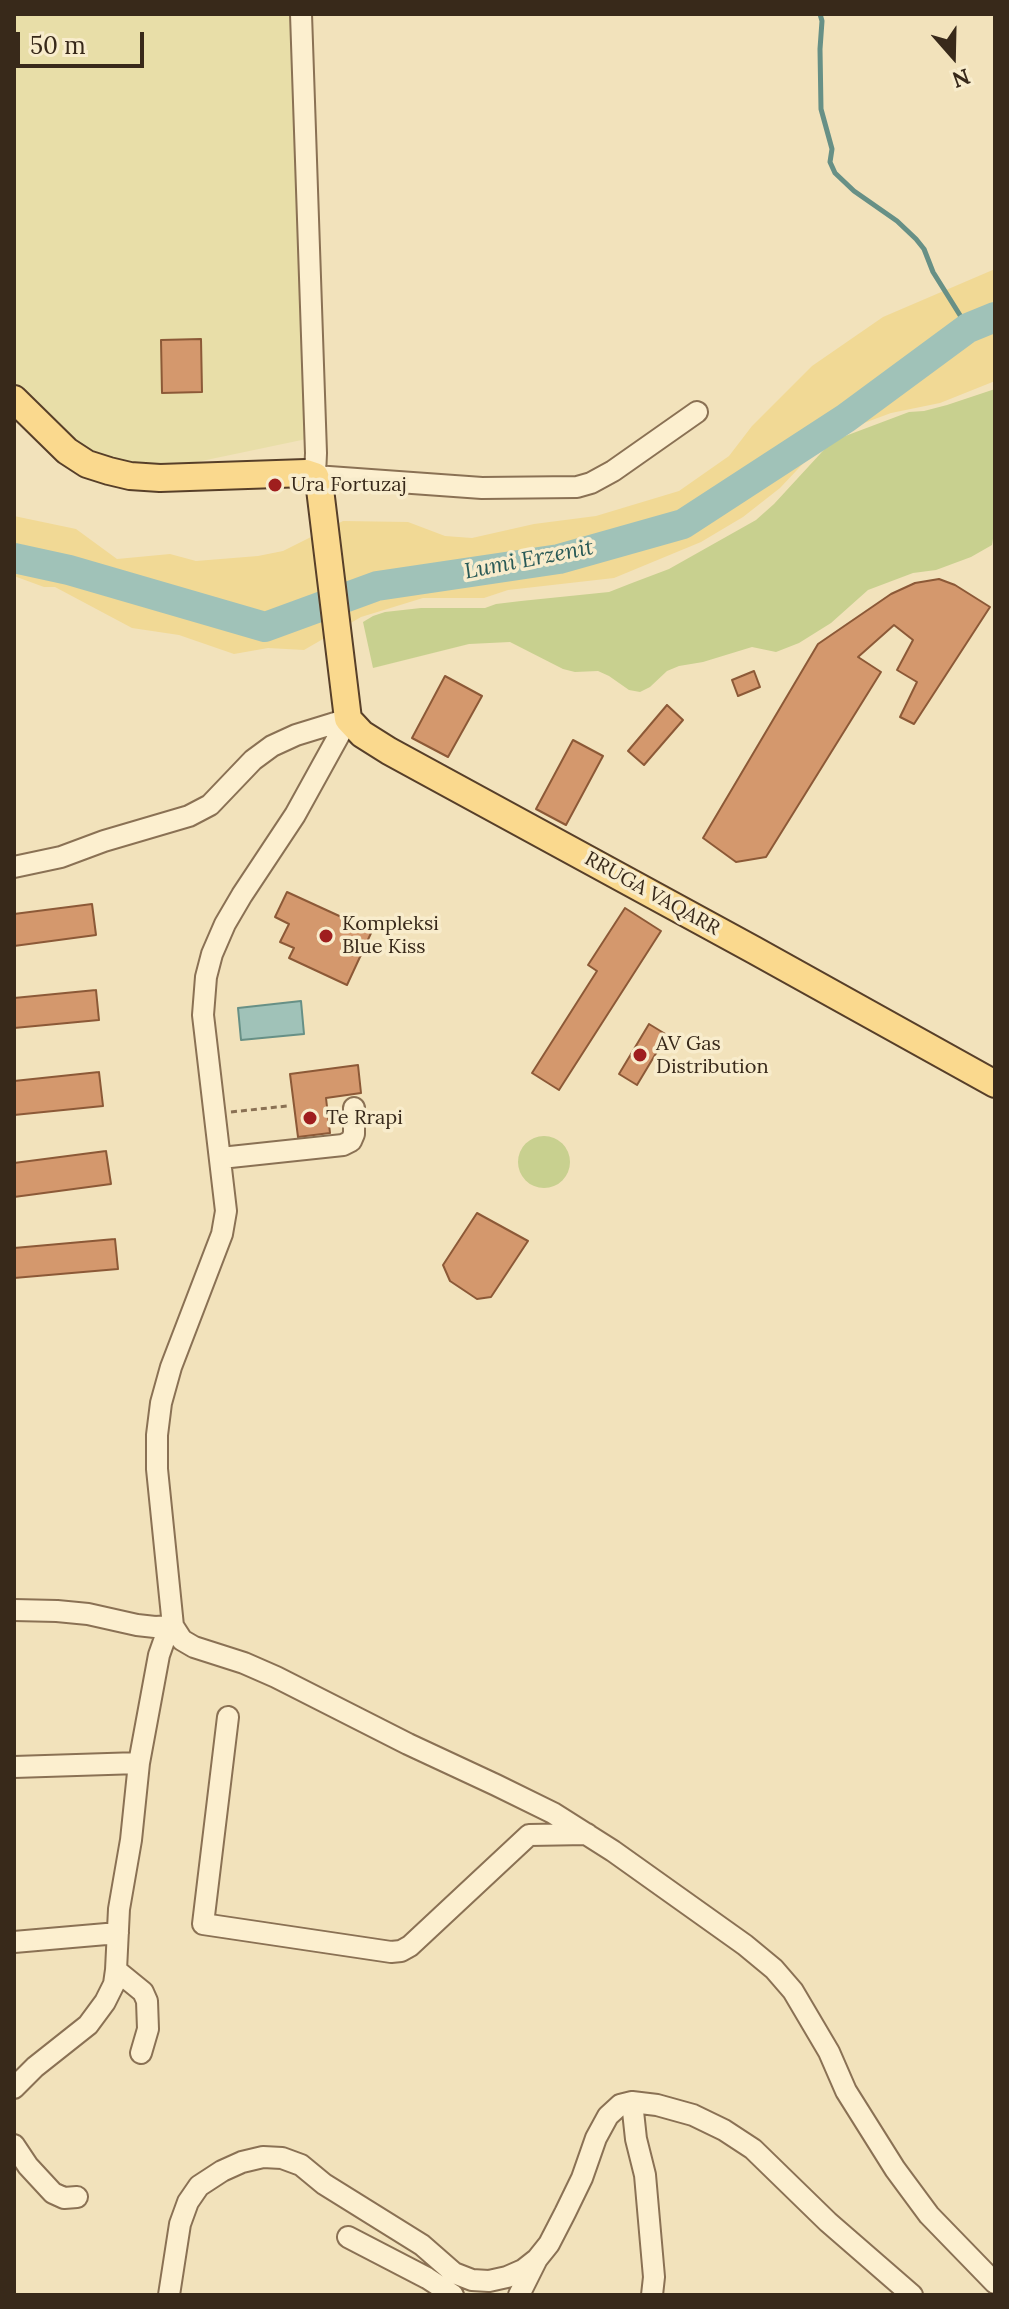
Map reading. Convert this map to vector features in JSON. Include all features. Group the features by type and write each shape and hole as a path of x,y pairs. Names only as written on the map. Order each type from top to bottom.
{"main road":[{"path":"14,399 67,451 87,464 109,471 160,478 306,473 317,482 348,719"},
{"name":"RRUGA VAQARR","path":"348,719 362,734 389,751 995,1084"}],"street":[{"path":"301,14 317,482 482,488 577,487 613,471 697,412"},
{"path":"14,867 61,857 189,816 210,805 253,760 272,746 348,719"},
{"path":"348,719 295,815 225,924 206,977 203,1015 226,1211 222,1234 171,1367 161,1403 157,1435 160,1504 173,1626 182,1640 194,1647 276,1677 553,1813 745,1945 774,1969 793,1991 829,2052 846,2091 895,2169 929,2215 995,2283"},
{"path":"221,1158 343,1145 351,1141 354,1134 354,1108"},
{"path":"14,1610 88,1614 146,1626 173,1626"},
{"path":"14,2088 88,2025 114,1984 119,1909 131,1840 139,1763 159,1655 173,1626"},
{"path":"228,1717 203,1924 401,1951 529,1835 587,1834"},
{"path":"14,1767 139,1763"},
{"path":"14,1942 118,1933"},
{"path":"116,1970 143,1992 147,2001 148,2029 141,2053"},
{"path":"632,2102 636,2139 645,2175 654,2277 652,2295"},
{"path":"519,2295 565,2213 608,2116 620,2105 632,2102 693,2115 753,2149 828,2222 912,2295"},
{"path":"14,2145 53,2193 64,2198 77,2197"},
{"path":"169,2295 180,2224 188,2202 199,2186 222,2171 263,2157 282,2158 301,2165 336,2192 422,2245 454,2273 472,2280 489,2281 507,2277 537,2259"},
{"path":"348,2237 453,2295"}],"path":[{"path":"216,1113 287,1106"}],"shaded area":[{"path":"14,14 300,14 316,437 130,476 14,407"}],"green space":[{"path":"995,389 995,526 992,545 936,570 913,573 868,590 831,623 799,643 776,652 752,647 679,666 667,671 640,692 629,690 598,671 563,669 510,642 469,644 373,668 363,622 373,616 421,608 485,608 496,604 609,592 669,569 756,520 832,441 909,412 947,405"},
{"path":"544,1136 562,1144 570,1162 562,1180 544,1188 526,1180 518,1162 526,1144"}],"sand":[{"path":"995,269 995,381 940,403 891,413 829,436 780,488 743,517 701,542 614,578 508,590 484,598 423,598 361,617 304,650 268,648 234,654 179,635 132,628 55,587 44,587 14,576 14,516 76,529 117,559 170,554 196,561 283,551 343,521 408,522 445,536 472,538 534,524 596,516 679,491 729,456 752,426 812,366 883,317"}],"water":[{"path":"301,1001 304,1034 241,1040 238,1008"}],"building":[{"path":"201,339 202,392 162,393 161,340"},
{"path":"939,579 955,585 990,607 914,724 900,717 917,682 897,670 913,640 894,625 858,657 881,672 766,857 736,862 703,838 818,644 891,594 915,583"},
{"path":"754,671 760,687 738,696 732,680"},
{"path":"445,676 482,696 448,757 412,738"},
{"path":"667,705 683,720 644,765 628,751"},
{"path":"573,740 603,756 566,825 536,809"},
{"name":"Kompleksi Blue Kiss","path":"287,892 372,931 347,985 289,958 294,948 280,942 289,924 275,917"},
{"path":"92,904 96,935 14,946 14,914"},
{"path":"625,908 661,931 559,1090 532,1073 597,971 588,965"},
{"path":"96,990 99,1020 14,1028 14,998"},
{"path":"649,1024 667,1035 637,1085 619,1074"},
{"path":"358,1065 361,1093 326,1098 330,1133 298,1137 290,1074"},
{"path":"99,1072 103,1106 14,1115 14,1081"},
{"path":"106,1151 111,1184 14,1197 14,1163"},
{"path":"477,1213 528,1241 491,1297 477,1299 450,1281 443,1265"},
{"path":"115,1239 118,1269 14,1278 14,1248"}],"waterway":[{"path":"820,14 821,109 832,149 830,162 835,173 916,239 968,328"},
{"name":"Lumi Erzenit","path":"14,558 69,570 265,627 377,586 559,559 683,524 846,418 968,328 995,317"}],"place":[{"name":"Ura Fortuzaj","path":"275,485"},
{"name":"Kompleksi Blue Kiss","path":"326,936"},
{"name":"AV Gas Distribution","path":"640,1055"},
{"name":"Te Rrapi","path":"310,1118"}]}
